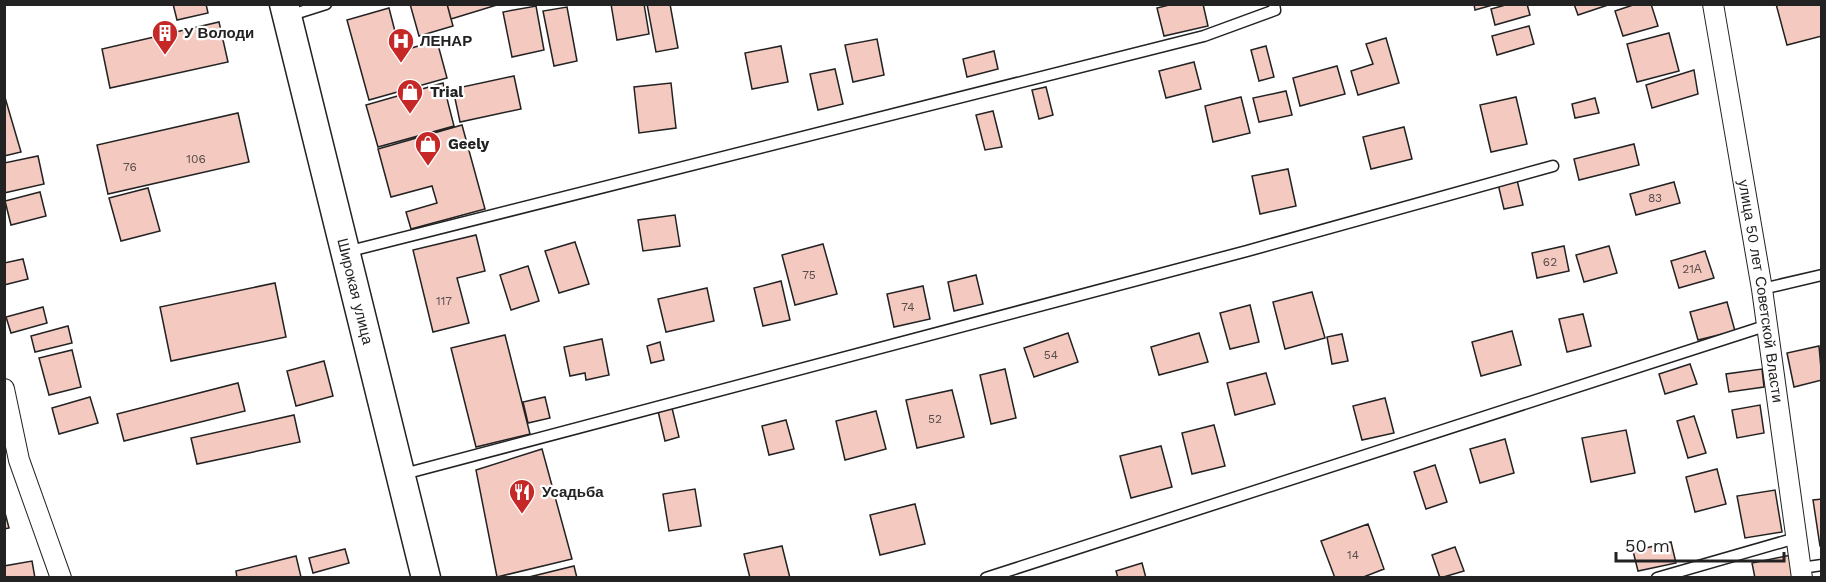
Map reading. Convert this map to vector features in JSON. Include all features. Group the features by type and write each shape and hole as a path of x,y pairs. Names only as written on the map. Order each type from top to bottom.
{"main road":[{"name":"Широкая улица","path":"286,10 426,578"}],"street":[{"name":"улица 50 лет Советской Власти","path":"1713,4 1762,289 1801,573"},
{"path":"4,389 19,460 61,578"}],"lane":[{"path":"286,10 326,4"},
{"path":"345,252 1204,36 1275,10 1274,4"},
{"path":"400,475 1247,252 1553,166"},
{"path":"1762,289 1821,275"},
{"path":"986,578 1766,326"},
{"path":"1657,578 1796,538"},
{"path":"1801,573 1821,565"}],"building":[{"path":"173,4 206,4 208,13 177,20"},
{"path":"410,4 447,4 453,26 419,36"},
{"path":"447,4 497,4 497,5 451,19"},
{"path":"611,4 644,4 649,34 617,40"},
{"path":"647,4 670,4 678,48 656,52"},
{"path":"1173,4 1203,4 1208,26 1164,36 1157,8"},
{"path":"1474,4 1496,4 1475,10"},
{"path":"1509,4 1527,4 1530,15 1495,25 1491,9"},
{"path":"1574,4 1611,4 1578,15"},
{"path":"1636,4 1651,4 1658,26 1623,36 1615,11"},
{"path":"1776,4 1822,4 1822,36 1787,45"},
{"path":"536,6 544,50 512,57 503,12"},
{"path":"567,7 577,61 554,66 543,11"},
{"name":"ЛЕНАР","path":"389,8 400,51 437,41 447,78 369,100 347,20"},
{"name":"У Володи","path":"219,22 228,62 110,88 102,49"},
{"path":"1529,26 1534,44 1497,55 1492,36"},
{"path":"1669,33 1679,71 1637,82 1627,44"},
{"path":"1386,38 1399,83 1358,95 1351,71 1373,64 1366,44"},
{"path":"877,39 884,75 853,82 845,45"},
{"path":"781,46 788,82 752,89 745,53"},
{"path":"1266,46 1274,77 1259,81 1251,50"},
{"path":"994,51 998,69 967,77 963,59"},
{"path":"1194,62 1201,89 1166,98 1159,71"},
{"path":"1337,66 1345,94 1300,106 1293,78"},
{"path":"835,69 843,104 818,110 810,74"},
{"path":"1694,70 1698,94 1652,108 1646,85"},
{"path":"514,76 521,109 460,122 453,89"},
{"name":"Trial","path":"443,83 454,126 378,147 366,105"},
{"path":"671,83 676,128 639,133 634,87"},
{"path":"1046,87 1053,115 1039,119 1032,90"},
{"path":"1286,91 1292,115 1259,122 1253,98"},
{"path":"4,94 21,152 4,156"},
{"path":"1241,97 1250,133 1213,142 1205,106"},
{"path":"1516,97 1527,144 1491,152 1480,105"},
{"path":"1595,98 1599,113 1575,118 1572,104"},
{"path":"993,111 1002,147 985,150 976,115"},
{"path":"238,113 249,162 108,194 97,145"},
{"name":"Geely","path":"462,125 485,209 411,229 406,212 437,203 432,186 391,197 378,149"},
{"path":"1404,127 1412,159 1371,169 1363,137"},
{"path":"1634,144 1639,165 1579,180 1574,159"},
{"path":"38,156 44,184 4,193 4,163"},
{"path":"1288,169 1296,206 1260,214 1252,176"},
{"path":"1517,180 1523,205 1504,209 1498,184"},
{"path":"1674,182 1680,203 1636,215 1630,194"},
{"path":"148,188 160,231 121,241 109,198"},
{"path":"40,192 46,216 11,225 5,201"},
{"path":"675,215 680,246 643,251 638,220"},
{"path":"476,235 485,271 457,278 469,323 433,332 413,250"},
{"path":"575,242 589,284 559,293 545,251"},
{"path":"823,244 837,294 795,305 782,255"},
{"path":"1564,246 1569,271 1537,278 1532,253"},
{"path":"1609,246 1617,273 1584,282 1576,255"},
{"path":"1705,251 1714,278 1679,288 1671,261"},
{"path":"23,259 28,279 4,285 4,263"},
{"path":"528,266 539,301 511,310 500,275"},
{"path":"976,275 983,304 954,311 948,282"},
{"path":"781,281 790,320 763,326 754,288"},
{"path":"275,283 286,337 171,361 160,307"},
{"path":"923,286 930,319 894,327 887,294"},
{"path":"707,288 714,321 666,332 658,299"},
{"path":"1312,292 1325,338 1285,349 1273,302"},
{"path":"1727,302 1735,331 1698,340 1690,312"},
{"path":"1250,305 1259,342 1230,349 1220,313"},
{"path":"43,307 47,323 11,333 6,317"},
{"path":"1583,314 1591,346 1567,352 1559,319"},
{"path":"68,326 72,343 35,352 31,336"},
{"path":"1512,331 1521,365 1481,376 1472,342"},
{"path":"1068,333 1078,362 1034,377 1024,348"},
{"path":"1199,333 1208,362 1159,375 1151,347"},
{"path":"1342,334 1348,361 1332,364 1327,337"},
{"path":"505,335 530,434 476,447 451,348"},
{"path":"602,339 609,375 586,380 585,373 570,376 564,347"},
{"path":"660,342 664,360 651,363 647,346"},
{"path":"1819,346 1822,380 1794,387 1787,353"},
{"path":"72,350 81,387 49,395 39,358"},
{"path":"324,361 333,396 296,406 287,371"},
{"path":"1690,364 1697,384 1665,394 1659,374"},
{"path":"1005,369 1016,418 991,424 980,375"},
{"path":"1762,369 1764,387 1729,392 1726,374"},
{"path":"1266,373 1275,404 1235,415 1227,383"},
{"path":"238,383 245,411 124,441 117,414"},
{"path":"952,390 964,437 917,448 906,400"},
{"path":"90,397 98,423 59,434 52,408"},
{"path":"545,397 550,418 528,423 523,402"},
{"path":"1385,398 1394,433 1362,440 1353,406"},
{"path":"1760,405 1764,433 1737,438 1732,410"},
{"path":"672,408 679,437 665,441 658,411"},
{"path":"876,411 886,449 845,460 836,421"},
{"path":"294,415 300,442 197,464 191,438"},
{"path":"1694,416 1706,453 1688,458 1677,421"},
{"path":"786,420 794,449 769,455 762,426"},
{"path":"1214,425 1225,466 1192,474 1182,433"},
{"path":"1626,430 1635,473 1591,482 1582,438"},
{"path":"1505,439 1514,473 1480,483 1470,449"},
{"path":"1161,446 1172,487 1131,498 1120,456"},
{"name":"Усадьба","path":"542,449 572,559 497,577 476,470"},
{"path":"1435,465 1447,502 1426,509 1414,472"},
{"path":"1717,469 1726,504 1695,512 1686,477"},
{"path":"695,489 701,526 669,531 663,494"},
{"path":"1775,490 1782,532 1745,538 1737,496"},
{"path":"1822,499 1822,546 1820,546 1813,500"},
{"path":"915,504 925,544 880,555 870,515"},
{"path":"4,509 9,528 4,529"},
{"path":"1368,524 1384,569 1361,578 1335,578 1321,541"},
{"path":"1671,542 1676,563 1638,571 1633,551"},
{"path":"782,546 790,578 750,578 744,554"},
{"path":"1455,547 1464,571 1440,578 1432,555"},
{"path":"345,549 349,563 313,573 309,558"},
{"path":"1791,555 1796,578 1755,578 1752,563"},
{"path":"296,556 301,577 237,578 236,571"},
{"path":"32,561 35,578 4,578 4,566"},
{"path":"1142,563 1146,578 1118,578 1116,571"},
{"path":"574,566 577,578 525,578"}],"place":[{"name":"У Володи","path":"165,56"},
{"name":"ЛЕНАР","path":"401,64"},
{"name":"Trial","path":"410,115"},
{"name":"Geely","path":"428,167"},
{"name":"Усадьба","path":"522,515"}]}
